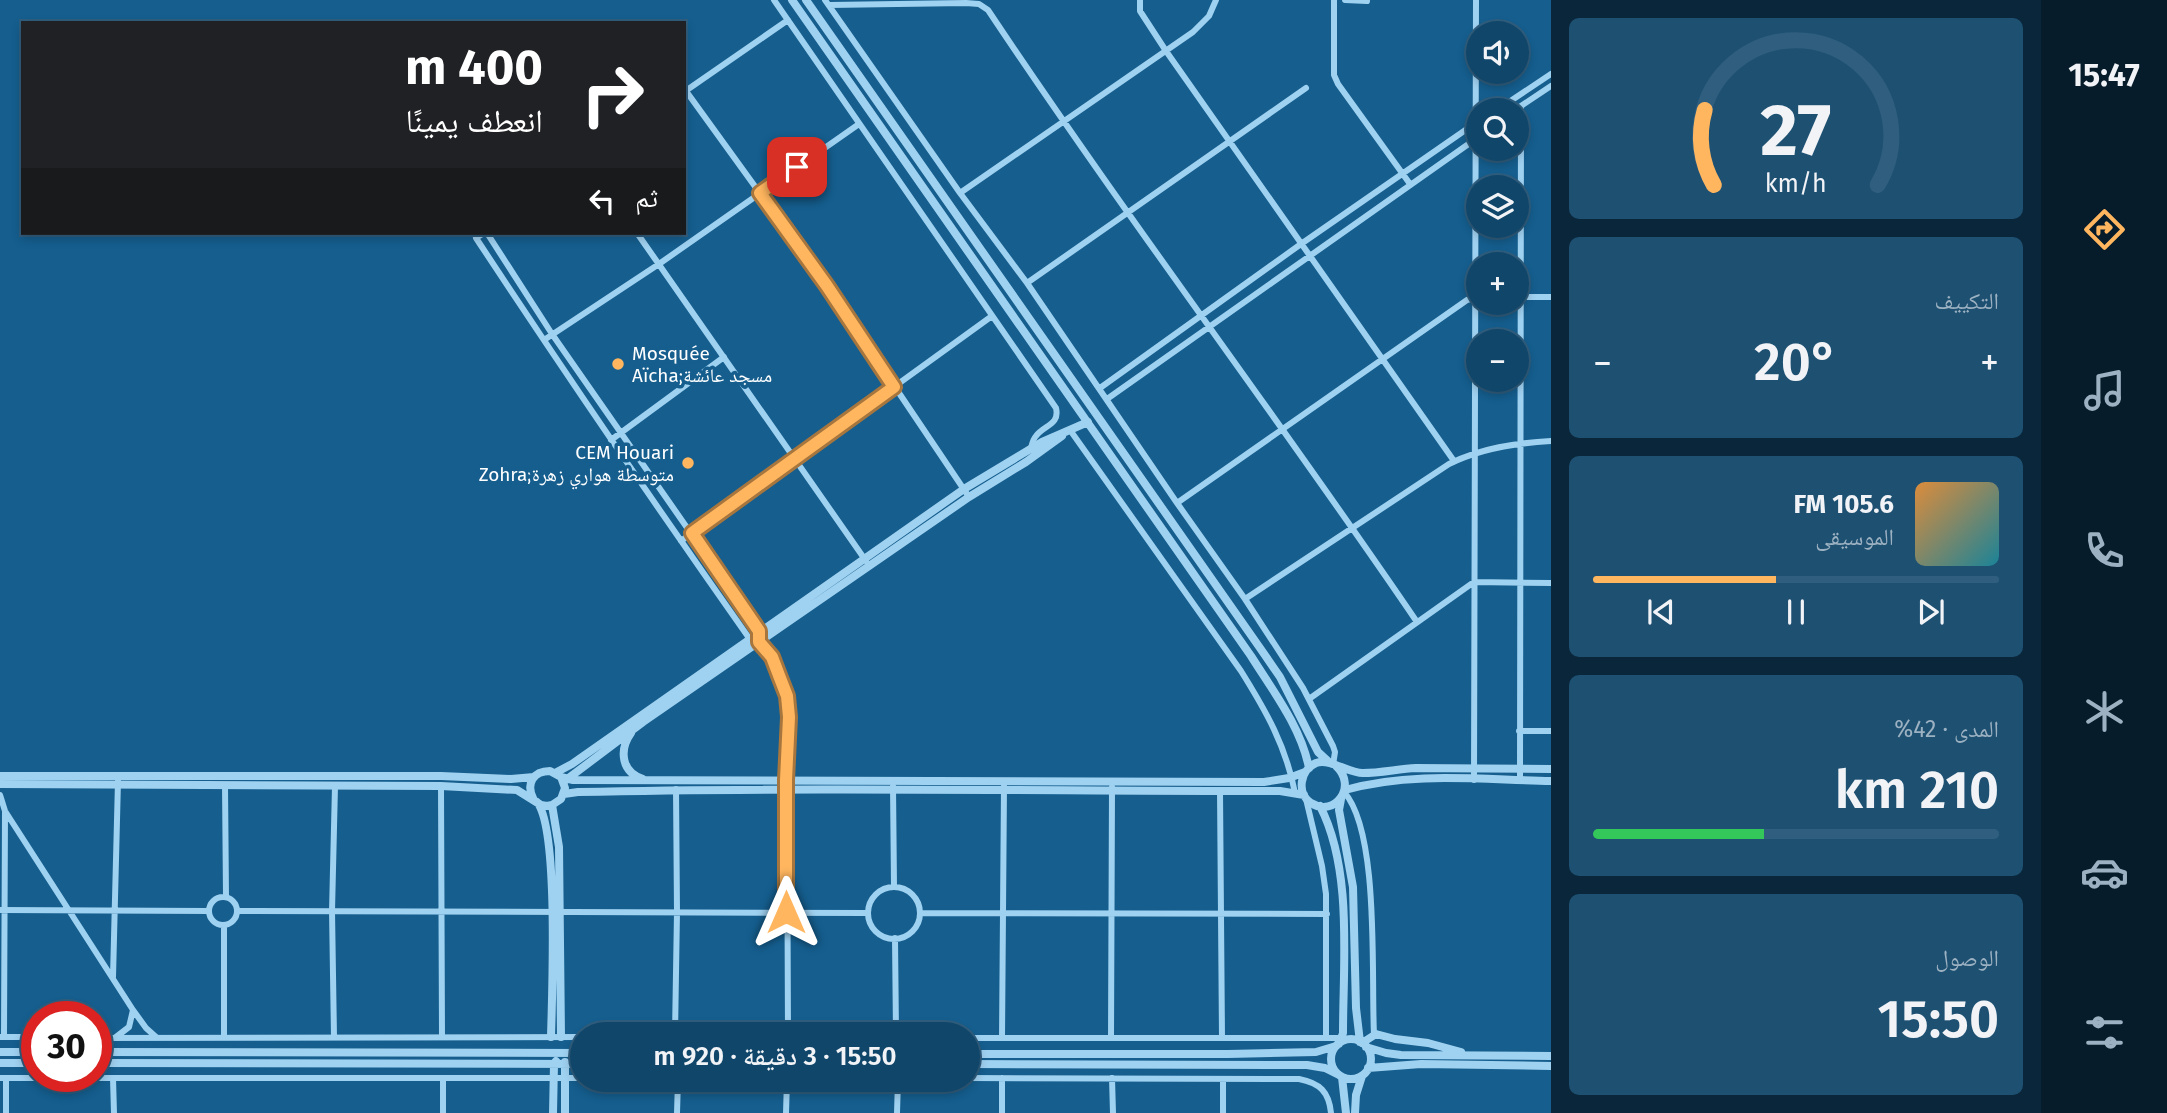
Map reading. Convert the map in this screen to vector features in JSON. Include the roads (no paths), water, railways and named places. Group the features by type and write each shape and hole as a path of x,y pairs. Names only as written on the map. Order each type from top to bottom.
{"street":[{"path":"774,0 1056,408 1058,415 1055,421 1036,435 1031,448"},
{"path":"792,0 1251,656 1292,722 1304,747 1307,770 1301,785 1302,796 1322,866 1326,914 1326,1038"},
{"path":"806,0 1261,648 1280,677 1318,752 1344,777 1339,810 1353,887 1356,1008 1363,1044 1371,1059 1356,1095 1355,1113"},
{"path":"1140,0 1140,11 1166,51 1454,461"},
{"path":"960,193 1064,123 1205,22 1213,11 1216,0"},
{"path":"1335,0 1334,75 1410,184"},
{"path":"1345,0 1367,1"},
{"path":"1476,0 1477,98"},
{"path":"827,3 1100,388 1286,659 1333,746 1333,765"},
{"path":"827,3 966,3 982,5 988,10 1064,123 1417,622"},
{"path":"686,91 788,20"},
{"path":"1515,98 1551,74"},
{"path":"1529,101 1551,86"},
{"path":"1027,284 1306,88"},
{"path":"686,93 827,286 966,493"},
{"path":"544,340 659,264 859,124"},
{"path":"1100,388 1466,129"},
{"path":"1107,399 1466,146"},
{"path":"1477,161 1477,252"},
{"path":"1518,161 1519,252"},
{"path":"481,235 476,238 611,440 749,638 759,642 772,657 787,696 789,717 786,912 788,1022"},
{"path":"486,235 759,631 759,642"},
{"path":"638,235 867,562"},
{"path":"1529,297 1551,297"},
{"path":"1177,503 1466,301"},
{"path":"1474,780 1477,315"},
{"path":"1519,315 1520,780"},
{"path":"681,541 992,316"},
{"path":"611,440 724,357"},
{"path":"562,778 759,642 867,562 1031,448 1088,422"},
{"path":"966,493 1026,462 1070,430"},
{"path":"1070,430 1241,671 1269,719 1302,796"},
{"path":"1245,599 1454,461 1520,443 1551,441"},
{"path":"564,794 562,778 572,764 759,631 867,562"},
{"path":"1309,699 1474,582 1551,583"},
{"path":"643,722 626,739 623,748 625,765 638,777 676,785"},
{"path":"1520,731 1551,731"},
{"path":"0,776 225,785 441,786 517,790 541,805 552,805 564,794 676,785 1112,786 1264,782 1292,777 1316,764 1366,773 1393,769 1551,769"},
{"path":"0,784 441,776 511,779 534,777 544,771 562,778 649,780"},
{"path":"534,777 529,787 544,816 556,911"},
{"path":"1320,806 1335,804 1343,794 1377,782 1406,779 1551,781"},
{"path":"113,979 118,780"},
{"path":"225,785 226,897"},
{"path":"675,1022 676,785"},
{"path":"893,785 894,886"},
{"path":"334,1037 332,911 335,786"},
{"path":"441,786 442,1037"},
{"path":"1002,1038 1004,786"},
{"path":"1112,786 1280,791 1302,796 1320,806 1333,839 1343,909 1343,1033 1331,1059 1340,1076 1346,1113"},
{"path":"1111,1038 1112,786"},
{"path":"1220,791 1222,1038"},
{"path":"1343,794 1352,800 1356,810 1367,862 1374,1034 1363,1044"},
{"path":"0,795 5,811 133,1010 146,1028 158,1038"},
{"path":"552,805 559,847 556,1037"},
{"path":"5,811 2,1037 21,1037"},
{"path":"894,886 910,892 916,898 920,913 914,930 895,938 881,935 874,929 868,913 869,905 879,891 894,886"},
{"path":"221,897 234,902 238,911 236,920 224,926 212,920 209,911 212,902 221,897"},
{"path":"3,910 209,911"},
{"path":"238,911 868,913"},
{"path":"920,913 1326,914"},
{"path":"224,926 224,1038"},
{"path":"895,938 896,1022"},
{"path":"115,1038 129,1027 133,1010"},
{"path":"1374,1034 1395,1040 1428,1043 1471,1056"},
{"path":"115,1038 570,1037"},
{"path":"980,1038 1326,1038 1363,1044 1385,1053 1401,1055 1551,1056"},
{"path":"980,1054 1316,1052 1341,1042"},
{"path":"0,1052 21,1052"},
{"path":"112,1052 570,1052"},
{"path":"553,1113 554,1064 561,1052"},
{"path":"561,1052 566,1064 565,1113"},
{"path":"0,1063 21,1063"},
{"path":"112,1063 570,1064"},
{"path":"980,1064 1307,1065 1325,1068 1351,1079 1365,1072 1421,1064 1551,1066"},
{"path":"6,1113 3,1078 570,1078"},
{"path":"113,1078 114,1113"},
{"path":"443,1078 443,1113"},
{"path":"980,1078 1308,1080 1323,1088 1328,1095 1331,1113"},
{"path":"1002,1078 1002,1113"},
{"path":"1112,1078 1113,1113"},
{"path":"1223,1079 1223,1113"},
{"path":"677,1113 678,1092"},
{"path":"786,1113 787,1092"},
{"path":"897,1113 898,1092"}],"place":[{"name":"Mosquée Aïcha;مسجد عائشة","path":"618,364"},
{"name":"CEM Houari Zohra;متوسطة هواري زهرة","path":"688,463"}]}
